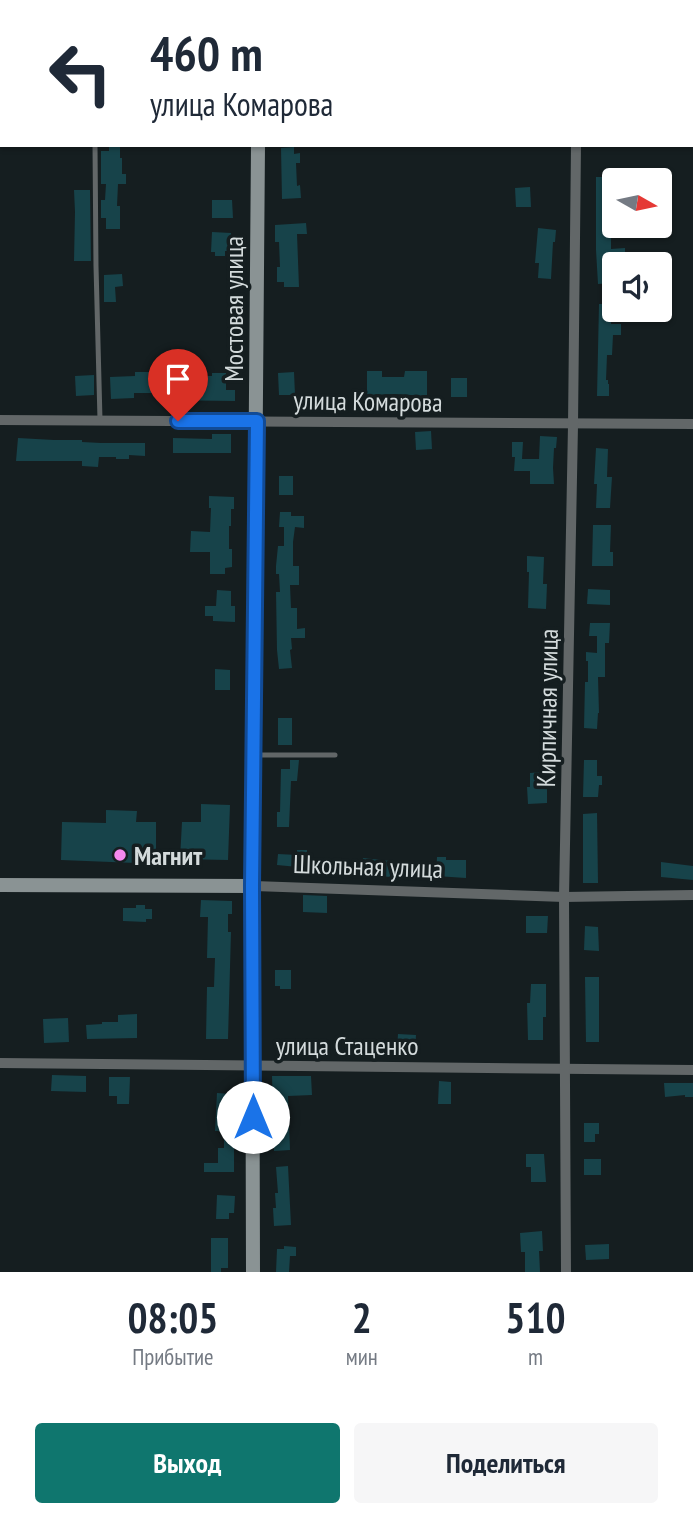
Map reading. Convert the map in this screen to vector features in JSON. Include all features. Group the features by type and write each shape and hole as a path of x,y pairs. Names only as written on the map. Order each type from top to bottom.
{"street":[{"name":"Мостовая улица","path":"253,1272 252,886 258,147"},
{"name":"Кирпичная улица","path":"566,1272 564,897 576,147"},
{"name":"улица Комарова","path":"0,420 693,424"},
{"name":"Школьная улица","path":"0,885 252,886 564,897 693,895"},
{"name":"улица Стаценко","path":"0,1063 693,1070"}],"lane":[{"path":"95,147 100,420"},
{"path":"253,755 335,755"}],"building":[{"path":"109,147 120,147 122,174 126,174 126,184 118,184 120,229 106,229 106,218 101,218 101,200 105,200 106,184 101,184 101,151 109,151"},
{"path":"294,147 294,154 300,153 300,163 296,163 297,186 300,185 301,198 282,199 281,148"},
{"path":"596,177 602,177 602,238 611,238 611,249 625,248 625,252 602,252 602,284 598,284"},
{"path":"530,187 531,207 516,207 515,188"},
{"path":"74,190 90,190 91,261 74,261"},
{"path":"212,200 232,200 233,218 212,218"},
{"path":"306,223 307,234 297,234 299,287 284,287 284,282 277,282 277,267 280,267 275,225"},
{"path":"538,228 556,230 551,279 538,278 539,263 535,263"},
{"path":"212,232 231,233 231,251 225,251 225,256 215,256 215,252 211,252"},
{"path":"122,274 123,286 115,287 116,302 104,302 104,275"},
{"path":"599,304 602,304 602,322 621,324 621,335 613,335 612,355 607,355 606,380 609,384 609,396 597,396"},
{"path":"367,371 382,371 382,377 404,377 405,371 427,371 427,396 367,395"},
{"path":"135,372 212,376 212,373 226,373 226,390 235,390 235,401 159,400 158,393 134,393 134,398 111,399 110,377 135,376"},
{"path":"294,372 295,395 279,395 278,373"},
{"path":"94,375 94,395 76,396 75,376"},
{"path":"451,378 467,378 467,397 451,397"},
{"path":"431,431 432,449 416,450 415,432"},
{"path":"212,434 231,434 231,453 173,453 173,438 212,439"},
{"path":"540,436 557,437 554,448 554,484 530,484 530,471 514,471 512,442 523,442 522,459 539,459"},
{"path":"18,438 145,443 145,456 129,455 129,459 99,457 98,467 82,466 82,461 16,461"},
{"path":"596,448 608,449 607,477 612,477 610,508 596,508"},
{"path":"279,476 293,476 293,495 279,495"},
{"path":"209,496 234,497 229,526 232,567 225,568 225,574 210,574 210,552 190,552 191,531 210,532"},
{"path":"280,512 291,512 291,516 304,516 304,528 295,527 293,542 293,566 299,566 299,585 290,585 291,608 297,608 297,629 305,628 305,638 291,638 292,668 279,669 276,592 280,592 276,566 278,546 284,546 284,527 279,527"},
{"path":"593,525 611,525 610,552 613,552 613,566 592,566"},
{"path":"527,556 544,557 546,609 528,608"},
{"path":"588,589 610,590 610,605 587,604"},
{"path":"217,590 231,591 235,622 213,621 213,616 205,616 205,606 216,606"},
{"path":"590,623 610,623 609,643 605,643 605,677 598,677 597,729 584,728 585,682 588,682 586,652 597,653 597,636 589,636"},
{"path":"215,669 230,670 230,690 215,690"},
{"path":"278,718 292,718 292,745 278,745"},
{"path":"290,760 299,760 297,781 291,781 289,827 277,827 281,769 290,769"},
{"path":"584,760 597,760 597,776 602,776 598,797 583,797"},
{"path":"543,772 544,786 547,786 547,803 528,804 530,773"},
{"path":"201,804 230,805 228,860 180,859 182,822 201,822"},
{"path":"106,810 137,811 136,822 156,822 156,859 136,859 136,863 61,860 62,822 106,823"},
{"path":"597,813 598,883 583,883 583,814"},
{"path":"297,850 307,850 307,869 277,865 278,854 297,855"},
{"path":"437,857 466,860 466,878 436,876"},
{"path":"363,858 391,861 390,877 381,876 382,872 361,870"},
{"path":"661,862 693,866 693,880 661,877"},
{"path":"303,895 327,896 327,913 303,912"},
{"path":"201,900 232,901 232,914 228,914 228,932 231,932 228,1039 206,1039 207,987 214,987 215,958 207,958 208,917 200,917"},
{"path":"136,905 145,905 145,909 152,909 152,919 146,919 146,922 123,921 123,908 136,908"},
{"path":"526,916 548,916 547,933 526,933"},
{"path":"585,926 598,927 599,951 584,950"},
{"path":"275,970 291,970 291,989 275,986"},
{"path":"585,977 599,977 599,1042 586,1042"},
{"path":"531,984 546,984 543,1040 528,1040 527,1003 530,1003"},
{"path":"137,1014 137,1038 87,1039 86,1025 118,1022 118,1015"},
{"path":"68,1018 69,1042 44,1043 43,1019"},
{"path":"398,1034 416,1035 415,1051 397,1051"},
{"path":"52,1075 86,1076 86,1092 51,1091"},
{"path":"272,1076 311,1076 312,1095 288,1096 290,1150 274,1151"},
{"path":"109,1077 130,1077 129,1104 117,1104 117,1096 109,1096"},
{"path":"439,1081 451,1082 451,1104 438,1104"},
{"path":"664,1083 693,1083 693,1097 665,1097"},
{"path":"217,1093 231,1094 228,1131 215,1131"},
{"path":"584,1123 599,1123 599,1134 595,1134 595,1142 584,1142"},
{"path":"224,1134 234,1134 234,1172 204,1172 204,1163 218,1163 218,1148 224,1148"},
{"path":"526,1154 544,1154 546,1182 531,1182 531,1167 526,1167"},
{"path":"584,1159 601,1159 601,1175 584,1175"},
{"path":"288,1166 291,1225 274,1226 273,1208 276,1208 275,1193 278,1193 276,1167"},
{"path":"217,1195 235,1196 234,1213 229,1213 229,1219 216,1219"},
{"path":"542,1231 540,1272 525,1272 525,1252 521,1252 520,1233"},
{"path":"211,1238 228,1238 228,1268 221,1268 221,1272 211,1272"},
{"path":"609,1244 609,1259 586,1260 585,1245"},
{"path":"284,1246 296,1247 296,1256 290,1256 289,1272 276,1272 277,1249 284,1249"}],"place":[{"name":"Магнит","path":"120,855"}],"route":[{"path":"178,421 257,421 252,886 253,1117"}]}
